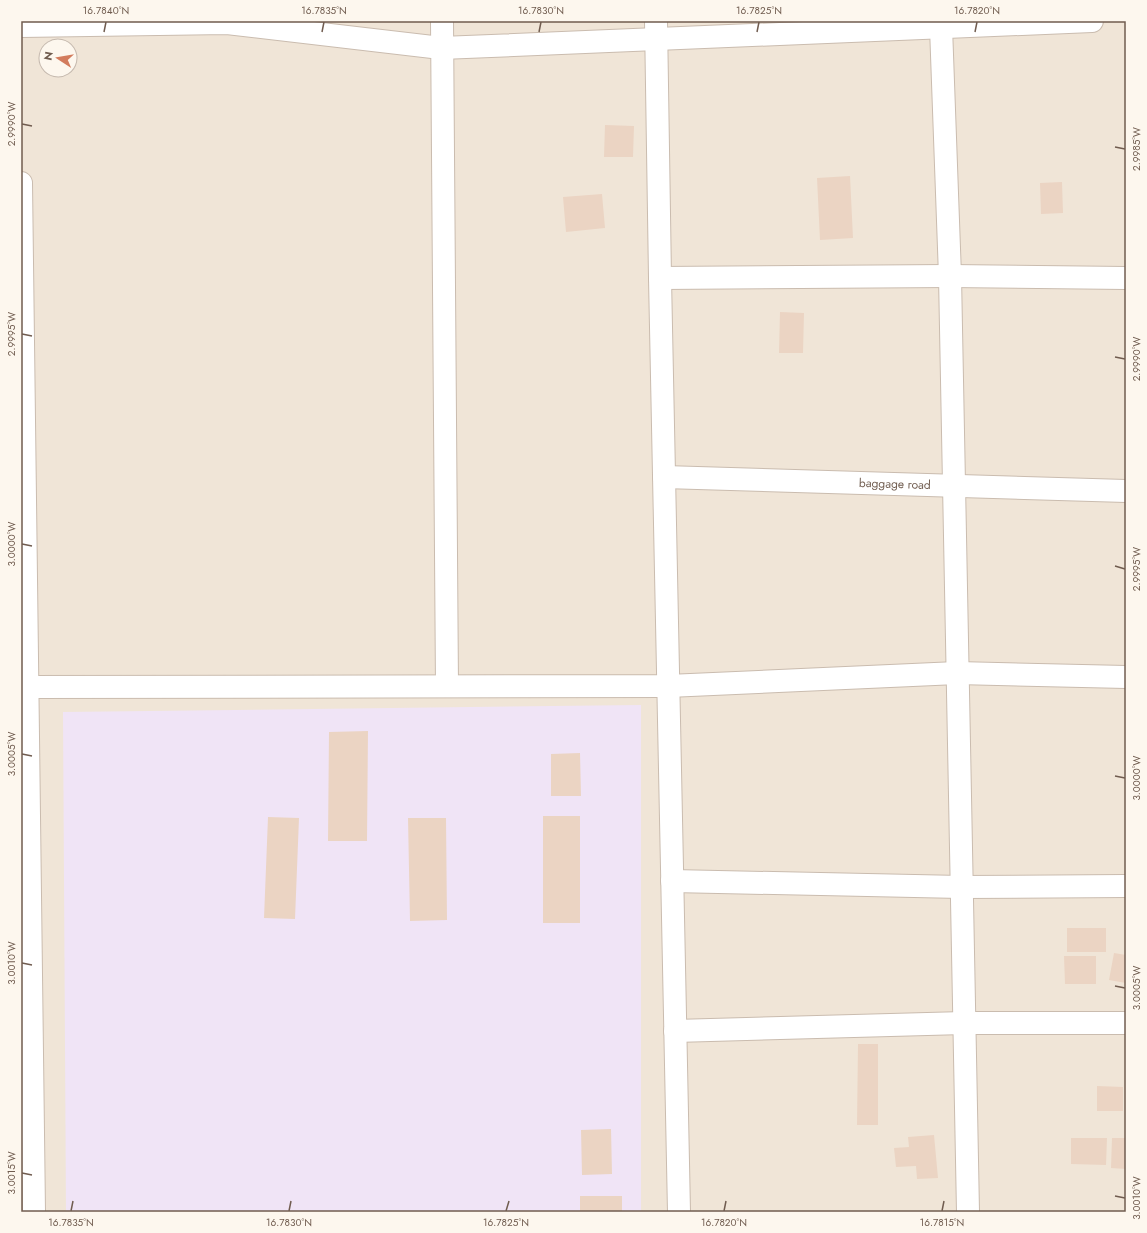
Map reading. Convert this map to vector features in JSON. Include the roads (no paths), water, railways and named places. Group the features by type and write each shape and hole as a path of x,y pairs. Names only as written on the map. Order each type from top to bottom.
{"street":[{"path":"442,21 447,686"},
{"path":"21,26 227,22 442,48 656,30 852,26 941,28 1082,21"},
{"path":"941,28 950,276 968,1212"},
{"path":"656,30 679,1212"},
{"path":"21,183 24,687 34,1212"},
{"path":"660,278 950,276 1126,278"},
{"name":"baggage road","path":"664,477 1126,491"},
{"path":"24,687 668,686 957,673 1126,677"},
{"path":"672,881 961,887 1126,886"},
{"path":"675,1031 964,1023 1126,1023"}]}
